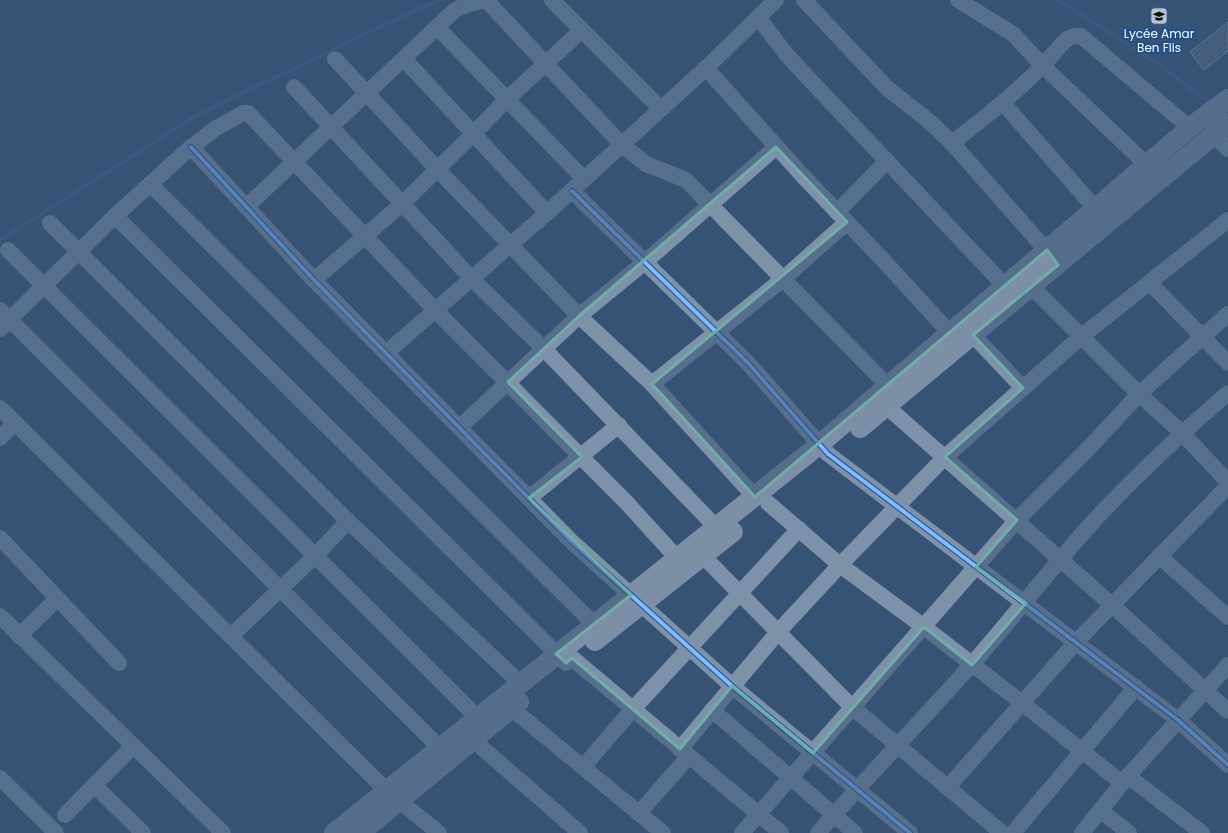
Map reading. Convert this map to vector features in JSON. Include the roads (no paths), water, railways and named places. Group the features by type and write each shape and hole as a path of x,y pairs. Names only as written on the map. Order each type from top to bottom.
{"main road":[{"path":"360,833 393,796 440,748 468,735 478,718 520,684 565,659 594,624 636,600 703,556 762,500 824,449 886,406 1031,286 1052,258 1095,208 1192,126 1228,99"},
{"path":"824,449 888,386 1005,286 1052,258 1220,129"},
{"path":"334,833 393,796 468,735 511,708 565,659 636,600 677,558 716,527 762,500"}],"street":[{"path":"246,207 295,163 455,10 469,4 485,0 622,145 646,164 686,180 888,386"},
{"path":"552,0 661,109"},
{"path":"386,353 512,245 572,191 706,68 776,0"},
{"path":"804,0 887,88 930,122 952,143 1052,258"},
{"path":"958,0 1013,34 1043,66 1146,164"},
{"path":"758,17 791,60 1005,286"},
{"path":"437,27 584,179"},
{"path":"314,280 403,203 474,134 507,99 582,30"},
{"path":"952,143 1003,103 1043,66 1067,39 1074,35 1081,36 1192,126"},
{"path":"335,59 438,170 579,316 652,384 762,500 799,529 840,565 924,627 1081,750 1202,833"},
{"path":"404,59 547,213"},
{"path":"706,68 776,147 950,333"},
{"path":"294,87 472,279 619,425 716,527"},
{"path":"1003,103 1095,208"},
{"path":"440,748 281,589 3,319 44,286 115,216 191,147 216,128 246,113 253,116 364,237 626,502 677,558"},
{"path":"1220,129 1228,149"},
{"path":"191,147 314,280 572,542 732,686 910,833"},
{"path":"460,427 579,316 645,262 776,147"},
{"path":"652,384 782,278 842,217 887,161"},
{"path":"150,184 594,624"},
{"path":"572,191 748,364 824,449 976,567 1077,641 1136,687 1178,720 1228,765"},
{"path":"115,216 565,659 634,708 781,833"},
{"path":"639,813 684,752 712,710 732,686 778,632 897,506 945,458 1082,336 1228,220"},
{"path":"50,222 348,521 520,684"},
{"path":"8,250 478,718"},
{"path":"1150,283 1228,363"},
{"path":"1031,286 1140,394 1182,433 1228,482"},
{"path":"742,833 1017,520 1140,394 1228,314"},
{"path":"973,335 1024,388"},
{"path":"818,833 856,789 972,665 1026,603 1060,559 1104,511 1182,433 1228,393"},
{"path":"886,406 1017,520 1228,711"},
{"path":"0,408 393,796 439,833"},
{"path":"0,438 15,423"},
{"path":"529,498 582,457 619,425"},
{"path":"948,788 1077,641 1228,486"},
{"path":"231,636 316,555 348,521"},
{"path":"583,767 634,708 799,529"},
{"path":"0,538 118,663"},
{"path":"703,556 853,708 1002,833"},
{"path":"1159,556 1228,617"},
{"path":"19,636 57,599"},
{"path":"0,616 223,833"},
{"path":"1082,833 1125,780 1228,664"},
{"path":"1013,833 1081,750 1136,687"},
{"path":"511,708 663,833"},
{"path":"712,710 855,833"},
{"path":"468,735 580,833"},
{"path":"65,815 133,746"},
{"path":"0,778 56,833"},
{"path":"94,785 143,833"},
{"path":"1100,810 1129,833"}],"waterway":[{"path":"0,240 197,115 405,15 440,0"},
{"path":"1058,0 1154,61 1211,104"}],"place":[{"name":"Lycée Amar Ben Flis","path":"1159,16"}]}
